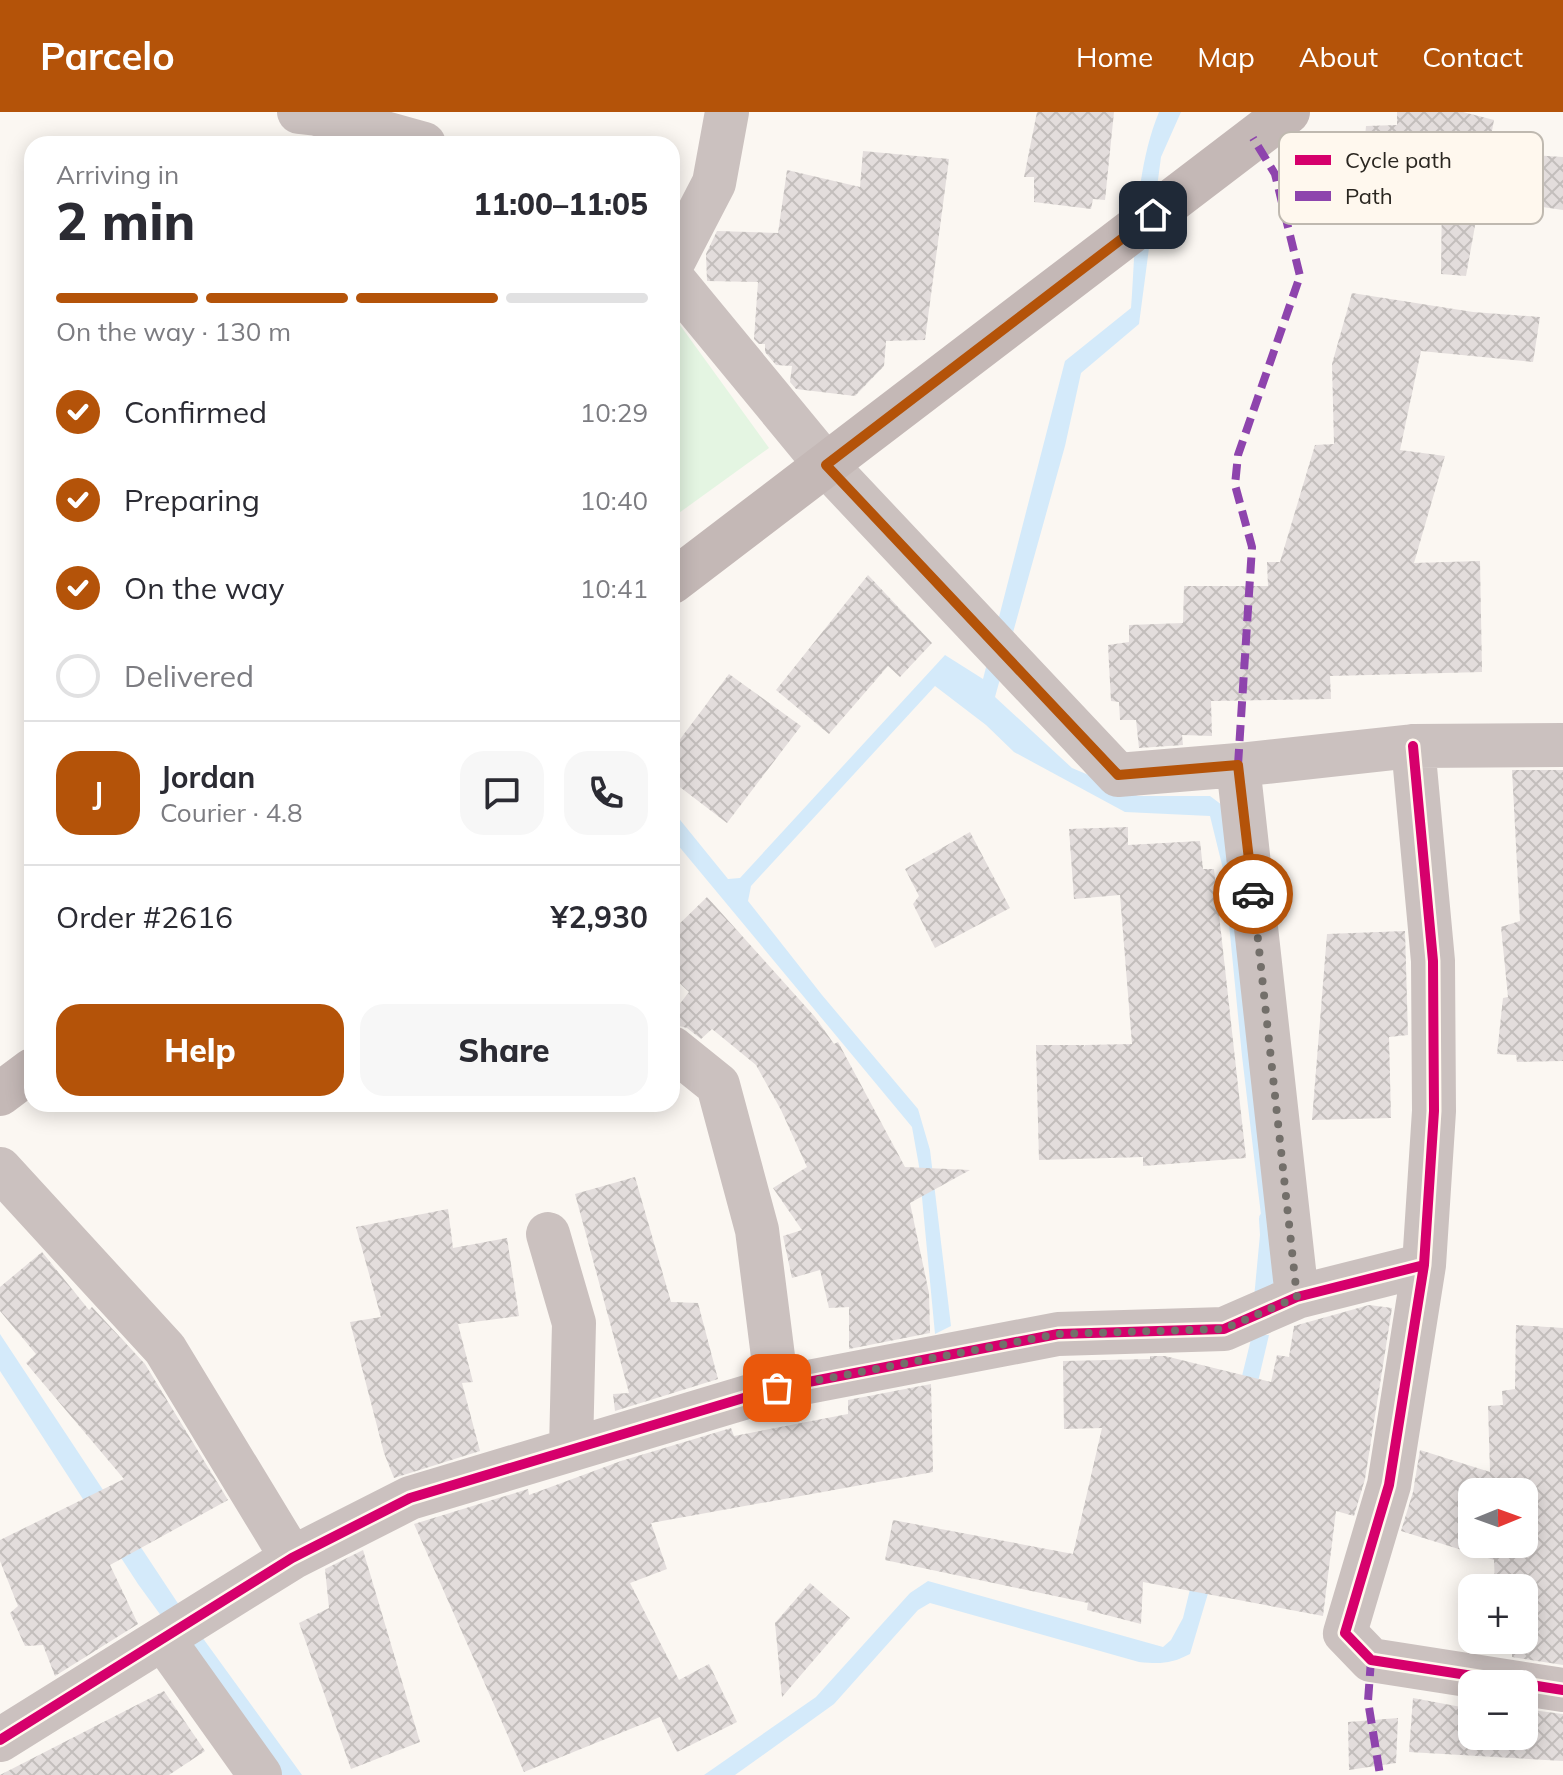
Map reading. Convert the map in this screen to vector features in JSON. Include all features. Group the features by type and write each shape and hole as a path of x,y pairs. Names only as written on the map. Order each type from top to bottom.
{"main road":[{"path":"680,576 1288,112"},
{"path":"0,1094 24,1076"}],"street":[{"path":"299,112 317,114 395,136"},
{"path":"680,249 714,183 727,112"},
{"path":"680,288 826,465 1118,775 1413,746 1563,745"},
{"path":"1413,746 1433,961 1434,1111 1424,1265 1389,1485 1345,1633 1371,1660 1563,1690"},
{"path":"1238,765 1297,1297"},
{"path":"680,1054 718,1085 757,1230 777,1388"},
{"path":"0,1169 165,1349 292,1558"},
{"path":"548,1234 574,1323 571,1449"},
{"path":"0,1740 292,1558 410,1498 777,1388 1058,1334 1224,1329 1297,1297 1424,1265"},
{"path":"163,1639 260,1775"}],"green space":[{"path":"680,325 769,448 680,512"}],"water":[{"path":"1159,112 1181,112 1161,157 1139,324 1081,373 1065,446 995,697 1072,768 1138,796 1210,796 1226,808 1280,1239 1264,1240 1224,873 1210,816 1125,812 1014,752 986,725 935,686 751,886 748,901 918,1109 930,1150 951,1326 935,1334 919,1166 912,1127 680,848 680,820 728,879 740,878 945,655 983,679 1065,361 1131,308 1140,184"},
{"path":"0,1334 181,1608 302,1775 277,1775 138,1584 0,1371"},
{"path":"1252,1335 1269,1335 1209,1590 1190,1654 1165,1662 1139,1662 930,1603 918,1610 834,1704 735,1775 704,1775 816,1697 910,1593 928,1581 1163,1647 1171,1640 1183,1618"}],"building":[{"path":"1037,112 1114,112 1105,200 1093,199 1091,209 1034,202 1034,177 1024,177"},
{"path":"1397,112 1463,112 1494,120 1492,132 1365,132 1366,126 1397,125"},
{"path":"863,151 949,159 925,340 886,341 884,366 855,396 796,389 790,382 792,366 776,365 765,352 765,344 759,344 754,339 758,282 707,281 706,254 717,231 778,233 787,170 860,187"},
{"path":"1543,156 1563,157 1563,210 1543,207"},
{"path":"1442,224 1475,224 1466,276 1441,274"},
{"path":"1352,293 1473,312 1540,317 1533,362 1421,351 1400,450 1445,456 1414,563 1480,561 1482,672 1330,676 1331,699 1211,701 1212,736 1182,735 1183,745 1139,748 1136,720 1120,720 1119,702 1111,701 1108,645 1129,642 1129,625 1183,623 1184,586 1268,586 1267,562 1280,562 1315,445 1334,444 1332,364"},
{"path":"868,575 932,643 900,677 888,666 829,734 776,690"},
{"path":"729,674 801,726 727,823 680,787 680,739"},
{"path":"1512,770 1563,770 1563,1061 1517,1062 1516,1055 1497,1054 1503,998 1508,997 1501,927 1520,921"},
{"path":"1128,827 1128,845 1200,841 1203,869 1214,869 1246,1158 1143,1166 1143,1157 1039,1160 1036,1045 1085,1047 1132,1044 1120,895 1074,899 1069,829"},
{"path":"970,832 1010,908 935,948 913,904 919,896 905,869"},
{"path":"707,897 815,1017 834,1044 838,1042 905,1167 970,1170 910,1203 929,1293 930,1333 849,1349 849,1307 829,1308 820,1270 792,1278 783,1236 802,1230 773,1188 807,1167 756,1065 712,1029 701,1039 680,1026 680,1004 689,992 680,984 680,923"},
{"path":"1405,931 1408,1035 1389,1037 1391,1118 1312,1120 1327,934"},
{"path":"635,1177 671,1302 698,1303 718,1379 615,1411 613,1394 629,1393 575,1194"},
{"path":"448,1209 453,1248 507,1238 519,1316 458,1324 473,1382 462,1383 480,1451 394,1478 384,1453 350,1322 381,1317 356,1227"},
{"path":"42,1252 89,1310 92,1307 145,1364 228,1500 110,1565 138,1624 55,1676 43,1645 25,1646 10,1613 18,1606 0,1561 0,1540 124,1479 26,1363 36,1354 0,1311 0,1287"},
{"path":"1369,1305 1392,1308 1365,1479 1354,1516 1336,1511 1323,1616 1143,1582 1141,1624 1087,1610 1088,1603 885,1560 893,1520 1073,1554 1102,1428 1064,1429 1063,1361 1165,1356 1271,1382 1277,1355 1289,1357 1294,1326"},
{"path":"1516,1325 1563,1328 1563,1665 1512,1657 1512,1654 1538,1654 1538,1574 1494,1574 1494,1560 1488,1558 1538,1558 1538,1478 1458,1478 1458,1549 1401,1531 1413,1492 1420,1450 1490,1472 1488,1406 1503,1405 1502,1391 1515,1389"},
{"path":"931,1384 933,1472 651,1523 667,1569 630,1583 679,1680 709,1664 737,1722 677,1752 660,1717 524,1772 414,1524 528,1489 529,1495 621,1461 731,1428 734,1436 848,1414 848,1400"},
{"path":"363,1550 420,1742 351,1769 299,1623 329,1608 325,1569"},
{"path":"810,1583 850,1618 782,1697 775,1623"},
{"path":"164,1691 205,1751 169,1775 0,1775"},
{"path":"1413,1698 1458,1706 1458,1750 1538,1750 1538,1711 1563,1714 1563,1761 1409,1752"},
{"path":"1398,1718 1396,1763 1349,1770 1348,1722"}],"waterway":[{"path":"1262,1309 1268,1219"}],"marked path":[{"path":"1253,138 1275,174 1279,190"},
{"path":"1238,765 1252,547 1235,485 1238,455 1300,276 1287,224"},
{"path":"1371,1660 1368,1701 1380,1775"}],"cycle path":[{"path":"1413,746 1433,961 1434,1111 1424,1265 1389,1485 1345,1633 1371,1660 1563,1690"},
{"path":"0,1740 292,1558 410,1498 777,1388 1058,1334 1224,1329 1297,1297 1424,1265"}],"way so far":[{"path":"777,1388 1058,1334 1224,1329 1297,1297 1253,894"}],"route":[{"path":"1153,215 826,465 1118,775 1238,765 1253,894"}]}
